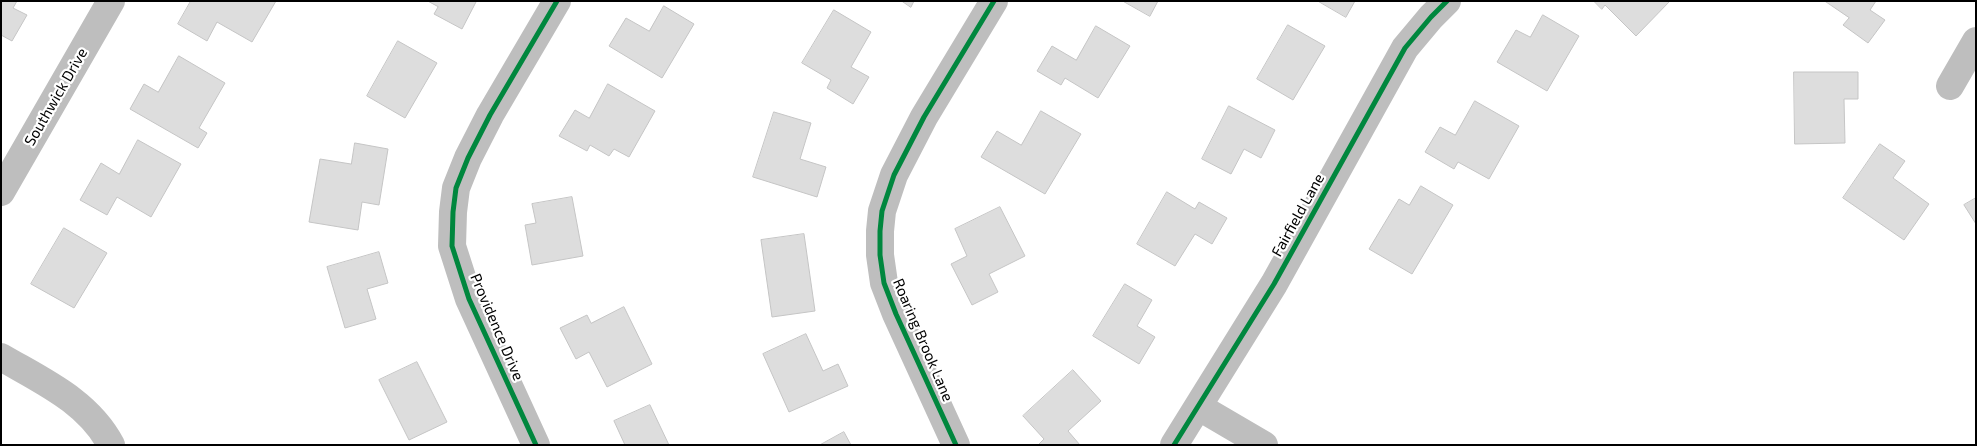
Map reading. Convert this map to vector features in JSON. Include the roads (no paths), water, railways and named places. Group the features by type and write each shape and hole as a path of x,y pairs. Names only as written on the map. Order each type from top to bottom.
{"street":[{"name":"Southwick Drive","path":"1,192 111,1"},
{"name":"Providence Drive","path":"536,445 469,299 452,246 453,212 456,188 472,150 490,115 557,1"},
{"name":"Roaring Brook Lane","path":"956,445 896,314 884,283 880,256 880,231 882,211 894,175 924,117 994,1"},
{"name":"Fairfield Lane","path":"1174,445 1274,284 1405,48 1430,17 1447,1"},
{"path":"1950,86 1976,41"},
{"path":"1,357 69,397 82,407 88,412 110,445"},
{"path":"1199,407 1264,445"}]}
